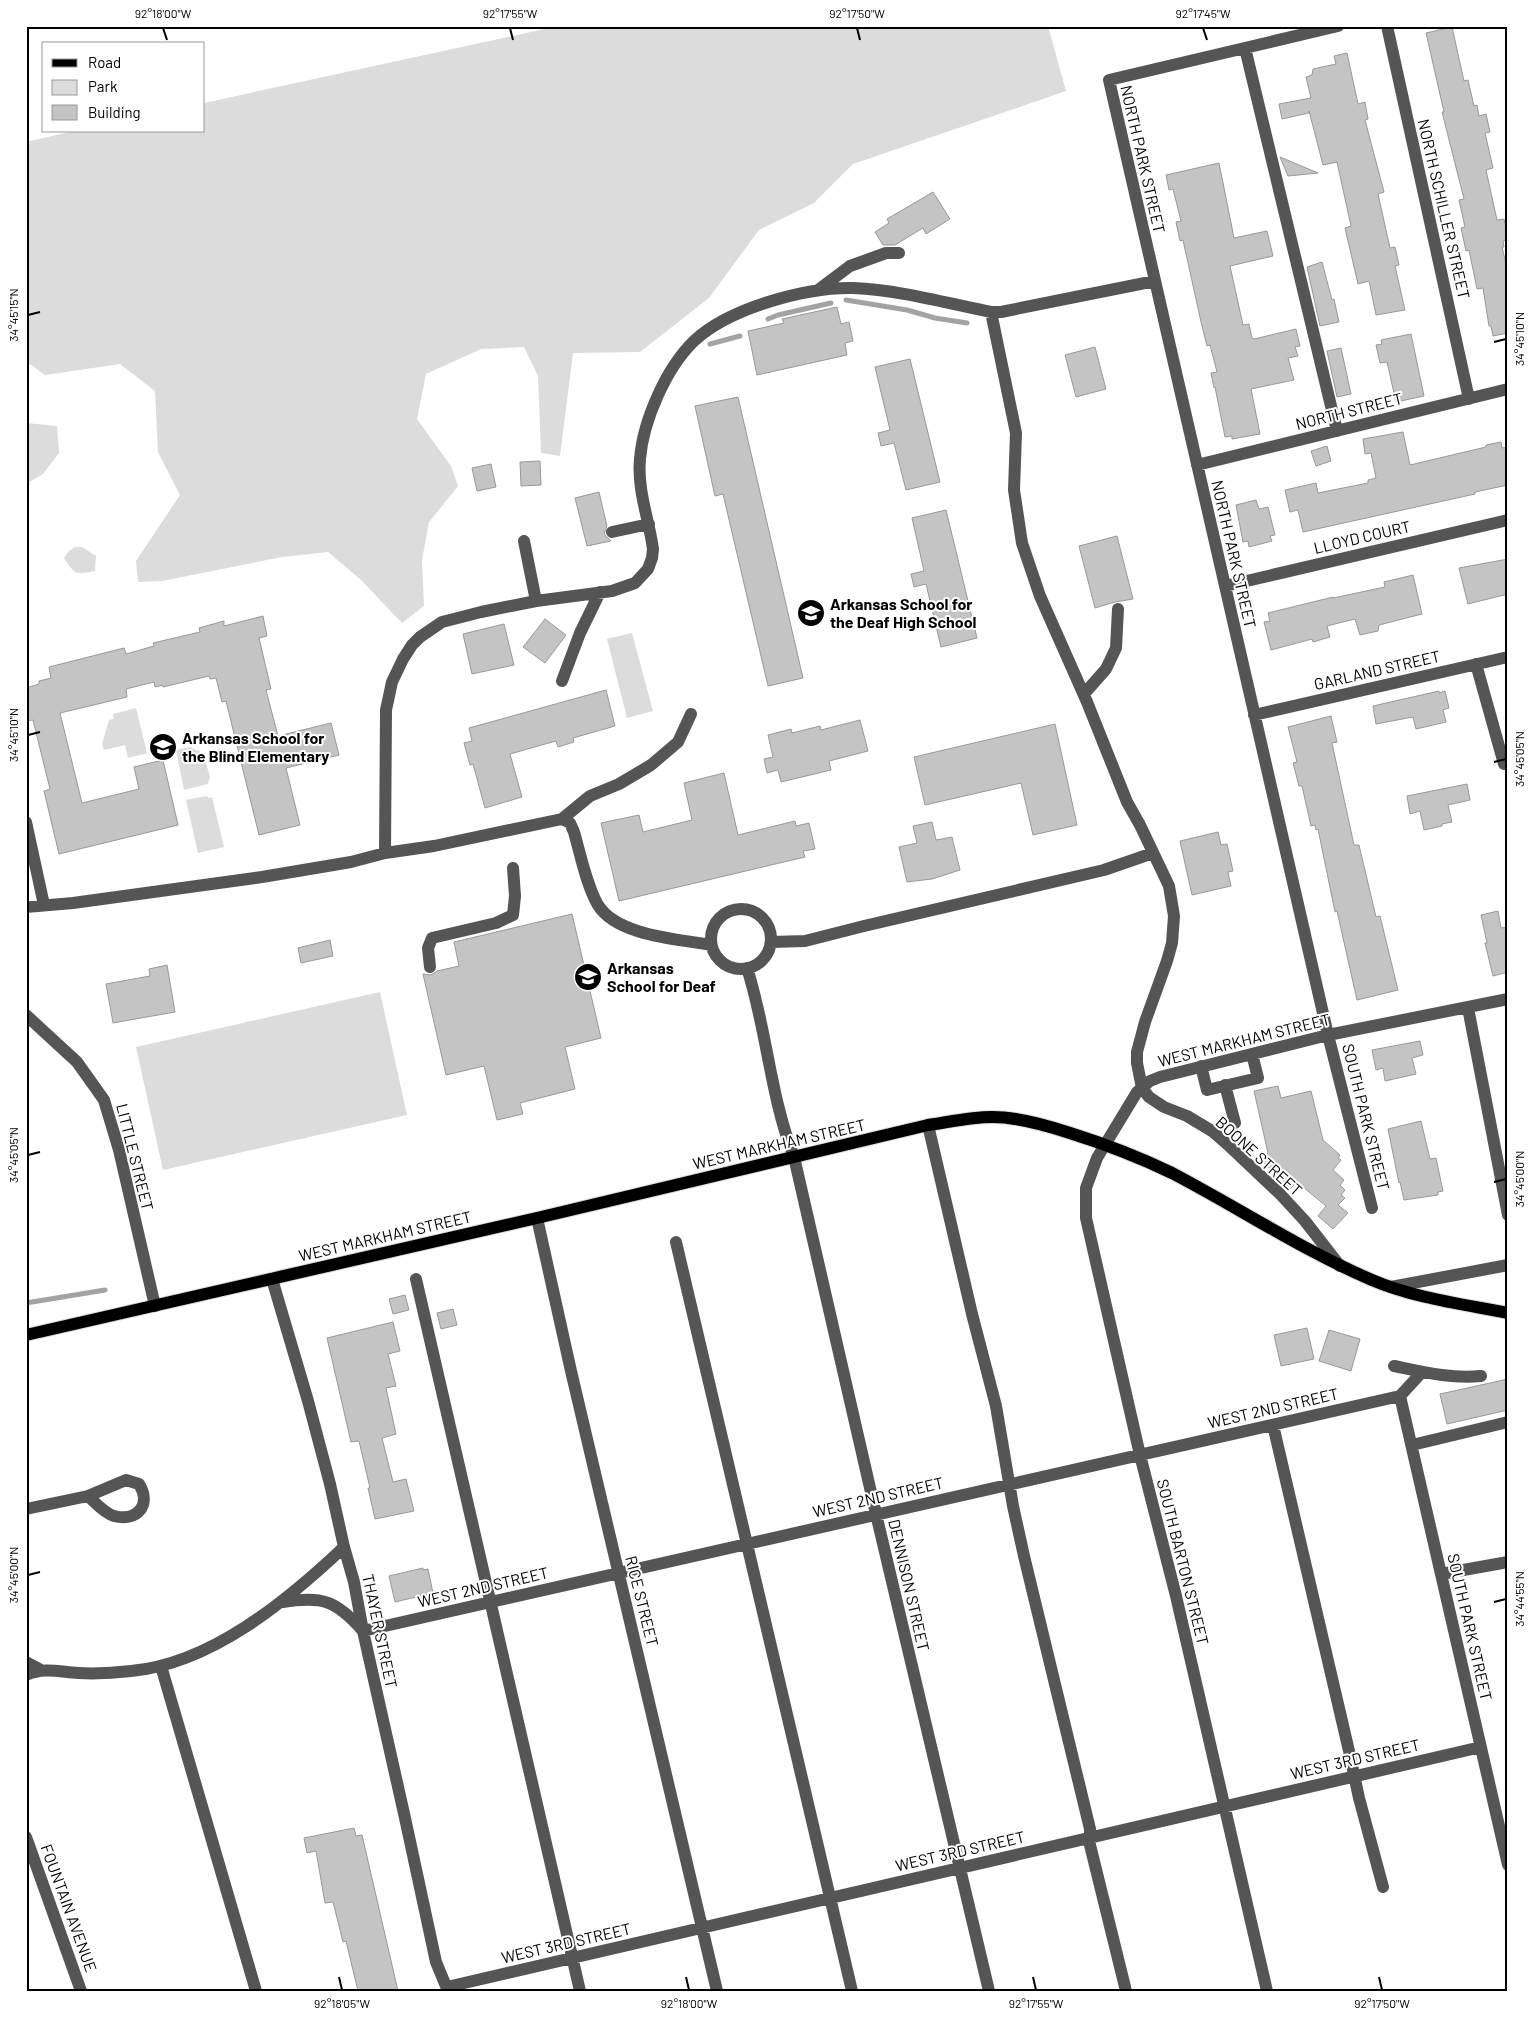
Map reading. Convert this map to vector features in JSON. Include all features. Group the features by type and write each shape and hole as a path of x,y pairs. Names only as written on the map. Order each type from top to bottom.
{"main road":[{"name":"WEST MARKHAM STREET","path":"26,1335 537,1218 928,1125 993,1117 1050,1127 1106,1144"},
{"name":"BOONE STREET","path":"1106,1144 1172,1174 1340,1266 1391,1288 1508,1313"}],"street":[{"path":"1337,431 1245,48 1338,26"},
{"name":"NORTH SCHILLER STREET","path":"1386,26 1469,399"},
{"name":"NORTH PARK STREET","path":"1245,48 1109,80 1328,1035"},
{"path":"816,292 850,266 886,253 899,252"},
{"path":"384,853 386,710 392,682 403,659 420,637 442,622 536,601 612,591 635,583 648,569 653,549 640,481 642,441 651,411 663,385 682,355 694,341 716,325 756,305 816,292 851,288 881,290 991,312 1020,309 1155,281"},
{"path":"991,312 1016,433 1014,490 1022,543 1040,596 1084,694 1127,802 1140,824 1169,886 1174,916 1172,943 1168,961 1145,1022 1137,1052 1137,1063 1142,1088"},
{"name":"NORTH STREET","path":"1197,465 1508,389"},
{"name":"LLOYD COURT","path":"1225,586 1508,520"},
{"path":"612,532 649,524"},
{"path":"524,541 536,601"},
{"path":"562,681 580,633 600,592"},
{"path":"1084,694 1106,669 1116,648 1118,609"},
{"name":"GARLAND STREET","path":"1254,715 1508,657"},
{"path":"1476,664 1504,764"},
{"path":"26,907 81,902 262,877 351,862 384,853 434,846 562,819 590,796 619,784 651,765 678,742 691,714"},
{"path":"562,819 570,823 574,832 591,888 603,912 617,923 634,930 711,945"},
{"path":"26,822 44,905"},
{"path":"771,942 805,941 1104,870 1153,854"},
{"path":"430,966 428,948 432,938 496,923 513,915 515,896 513,868"},
{"path":"743,908 759,914 769,928 771,942 769,951 764,959 756,965 747,968 729,967 715,955 711,945 713,927 718,919 734,909 743,908"},
{"name":"DENNISON STREET","path":"747,968 756,997 782,1121 794,1157 989,1991"},
{"name":"WEST MARKHAM STREET","path":"1106,1144 1129,1105 1142,1088 1160,1077 1328,1035 1468,1008 1508,998"},
{"path":"1468,1008 1508,1215"},
{"name":"LITTLE STREET","path":"26,1015 77,1062 104,1100 119,1150 155,1306"},
{"name":"SOUTH PARK STREET","path":"1328,1035 1372,1208"},
{"path":"1201,1066 1207,1090 1258,1078 1252,1054"},
{"path":"1225,1085 1235,1123"},
{"name":"BOONE STREET","path":"1142,1088 1149,1097 1212,1131 1227,1144 1280,1194 1305,1221 1340,1266"},
{"path":"928,1125 972,1314 996,1406 1024,1556 1090,1829 1089,1838 1126,1991"},
{"name":"SOUTH BARTON STREET","path":"1106,1144 1090,1173 1086,1188 1086,1218 1267,1991"},
{"name":"RICE STREET","path":"537,1218 618,1573 717,1991"},
{"path":"676,1242 852,1991"},
{"path":"1391,1288 1508,1265"},
{"name":"THAYER STREET","path":"272,1279 330,1484 354,1582 363,1631 436,1962 447,1989"},
{"path":"416,1280 580,1991"},
{"path":"1394,1366 1449,1377 1481,1376"},
{"path":"1400,1396 1422,1372"},
{"name":"SOUTH PARK STREET","path":"1400,1396 1506,1848 1508,1865"},
{"name":"WEST 2ND STREET","path":"363,1631 1400,1396"},
{"path":"1412,1445 1508,1422"},
{"path":"1273,1425 1349,1751 1353,1776 1383,1887"},
{"path":"26,1509 88,1496"},
{"path":"26,1675 41,1670 100,1674 134,1671 161,1666 203,1651 245,1628 283,1602 344,1547"},
{"path":"1441,1574 1508,1562"},
{"path":"283,1602 308,1598 325,1601 336,1606 353,1619 363,1631"},
{"path":"26,1662 41,1670"},
{"path":"161,1666 256,1991"},
{"name":"WEST 3RD STREET","path":"447,1989 829,1898 1481,1747"},
{"name":"FOUNTAIN AVENUE","path":"26,1837 81,1991"}],"green space":[{"path":"558,26 1048,26 1066,91 853,164 814,203 759,230 709,298 640,352 573,353 560,456 541,453 538,376 524,347 481,349 426,374 417,419 451,466 458,486 429,522 422,560 424,606 402,623 361,580 328,552 282,557 162,581 138,582 136,561 180,495 158,452 155,391 120,364 45,375 30,364 26,371 26,142 70,132 205,132 205,103"},
{"path":"26,423 57,426 59,453 43,474 26,484"},
{"path":"75,547 82,547 96,556 95,571 80,573 71,568 64,558"},
{"path":"632,633 653,711 627,718 607,639"},
{"path":"136,708 147,753 128,758 125,745 104,750 102,744 109,720 114,719 113,714"},
{"path":"190,747 203,753 210,777 208,784 184,790 176,750"},
{"path":"207,796 208,798 212,797 224,847 198,853 186,800"},
{"path":"380,992 407,1115 163,1170 136,1047"}],"building":[{"path":"1452,27 1464,81 1468,80 1474,106 1477,105 1479,116 1486,114 1490,132 1485,133 1493,168 1486,170 1497,220 1504,219 1508,237 1508,240 1503,241 1504,247 1502,247 1508,272 1508,333 1493,336 1491,326 1489,326 1483,288 1477,289 1469,250 1466,251 1461,228 1465,227 1459,200 1464,199 1442,112 1444,112 1426,33"},
{"path":"1347,53 1358,104 1365,102 1368,119 1365,120 1384,192 1378,194 1390,248 1395,247 1399,265 1395,266 1405,310 1376,315 1369,281 1358,284 1345,228 1351,226 1337,162 1323,165 1309,111 1309,113 1282,119 1279,104 1311,98 1306,77 1312,75 1313,69 1336,64 1334,56"},
{"path":"1280,157 1318,173 1288,176"},
{"path":"1219,163 1234,238 1267,231 1273,256 1230,266 1243,325 1249,324 1252,338 1254,339 1296,329 1300,346 1295,347 1298,356 1288,358 1294,380 1251,389 1260,434 1232,439 1232,436 1225,437 1211,373 1217,372 1210,345 1207,346 1183,240 1180,241 1176,222 1181,221 1173,189 1169,190 1166,175"},
{"path":"933,192 950,219 926,234 923,228 895,245 883,245 875,232 889,223 887,219"},
{"path":"1322,262 1339,322 1320,326 1307,267"},
{"path":"837,307 841,324 849,322 853,341 845,343 847,355 757,375 748,331 784,323 782,319"},
{"path":"1411,334 1424,396 1396,402 1387,362 1380,363 1376,345 1382,344 1381,340"},
{"path":"1095,347 1106,389 1076,397 1065,355"},
{"path":"1341,348 1351,394 1337,397 1327,351"},
{"path":"910,359 940,482 906,490 894,443 881,446 878,433 890,430 875,367"},
{"path":"738,397 803,678 768,686 723,494 715,496 695,406"},
{"path":"1403,432 1410,465 1501,442 1502,448 1508,447 1508,485 1303,532 1298,510 1290,512 1285,490 1316,483 1318,493 1368,483 1368,480 1376,478 1371,453 1365,454 1363,439"},
{"path":"1327,446 1331,461 1316,466 1311,451"},
{"path":"540,461 541,485 521,486 520,462"},
{"path":"491,464 496,487 477,491 472,468"},
{"path":"599,492 607,526 604,534 611,541 587,546 575,498"},
{"path":"1256,500 1259,509 1268,507 1275,535 1270,536 1272,541 1249,547 1248,541 1243,542 1236,505"},
{"path":"946,510 977,638 941,647 926,584 914,587 911,574 924,571 912,518"},
{"path":"1117,536 1133,599 1095,608 1079,546"},
{"path":"1508,559 1508,594 1468,604 1459,568"},
{"path":"1413,575 1422,614 1379,625 1378,631 1360,635 1355,619 1327,626 1330,637 1313,642 1312,639 1271,650 1264,622 1270,621 1268,613 1333,597 1385,587 1384,582"},
{"path":"263,616 267,636 259,638 271,689 266,690 278,736 331,723 339,755 286,768 300,825 259,835 226,701 222,702 216,678 210,679 209,676 163,687 163,685 155,687 154,682 126,689 127,697 60,713 82,803 139,789 134,767 163,760 178,825 59,854 44,791 50,789 33,720 26,721 26,688 39,684 39,681 51,678 49,667 124,648 126,654 154,646 153,643 200,632 199,628 224,621 224,626"},
{"path":"545,619 566,635 545,663 523,647"},
{"path":"504,624 514,665 472,674 463,634"},
{"path":"606,690 615,726 573,738 574,742 558,747 556,741 510,754 522,797 485,808 473,764 470,765 464,743 472,741 469,728"},
{"path":"1439,691 1439,693 1445,691 1449,708 1443,710 1446,722 1416,729 1413,717 1376,724 1373,706"},
{"path":"1331,716 1337,742 1332,743 1354,845 1359,845 1376,917 1380,916 1398,990 1357,1000 1337,911 1335,912 1318,829 1316,830 1315,825 1311,826 1302,786 1299,786 1293,763 1297,762 1288,727"},
{"path":"860,720 868,751 829,761 831,770 781,782 778,770 767,773 764,759 773,757 768,735 791,729 792,733 820,726 821,730"},
{"path":"1055,724 1077,825 1033,835 1021,783 925,805 914,757"},
{"path":"724,773 738,835 795,821 796,826 809,823 815,849 803,851 805,857 619,901 601,823 639,815 643,832 692,820 684,783"},
{"path":"1467,784 1470,800 1448,805 1452,822 1424,830 1420,811 1410,814 1407,796"},
{"path":"932,822 936,840 952,837 960,870 932,879 907,882 899,847 917,843 913,826"},
{"path":"1218,832 1221,845 1227,844 1233,871 1228,872 1231,886 1192,895 1180,841"},
{"path":"1498,911 1501,928 1508,927 1508,972 1493,976 1481,915"},
{"path":"572,914 601,1038 565,1047 575,1089 520,1103 523,1114 497,1120 484,1066 446,1075 423,974 431,975 437,971 459,966 454,942"},
{"path":"330,940 333,956 301,963 298,948"},
{"path":"167,965 175,1012 113,1023 106,984 150,976 149,969"},
{"path":"1420,1041 1423,1055 1412,1058 1416,1074 1385,1081 1383,1068 1376,1070 1372,1050"},
{"path":"1278,1086 1281,1098 1311,1091 1323,1140 1340,1155 1338,1158 1341,1160 1333,1170 1344,1180 1340,1185 1345,1190 1341,1195 1345,1198 1338,1205 1348,1213 1333,1229 1318,1216 1326,1206 1297,1182 1290,1189 1261,1160 1268,1153 1254,1091"},
{"path":"1421,1121 1430,1159 1436,1158 1443,1191 1438,1192 1438,1195 1404,1200 1388,1129"},
{"path":"405,1295 409,1310 393,1314 389,1299"},
{"path":"453,1309 457,1325 441,1329 437,1313"},
{"path":"393,1322 400,1351 388,1354 396,1386 386,1388 396,1434 382,1438 393,1482 406,1479 414,1511 375,1519 359,1441 351,1442 327,1338"},
{"path":"1307,1328 1314,1359 1281,1366 1274,1335"},
{"path":"1329,1330 1360,1339 1351,1371 1319,1361"},
{"path":"1508,1379 1508,1410 1447,1424 1440,1394"},
{"path":"423,1568 423,1570 428,1569 433,1593 395,1602 389,1576"},
{"path":"354,1828 356,1836 362,1835 398,1991 358,1991 346,1941 343,1942 333,1902 325,1903 316,1851 307,1853 304,1838"}],"waterway":[{"path":"846,300 907,310 935,318 967,323"},
{"path":"768,319 831,303"},
{"path":"710,344 740,336"},
{"path":"26,1303 105,1290"}],"place":[{"name":"Arkansas School for the Deaf High School","path":"811,613"},
{"name":"Arkansas School for the Blind Elementary","path":"163,747"},
{"name":"Arkansas School for Deaf","path":"588,977"}]}
